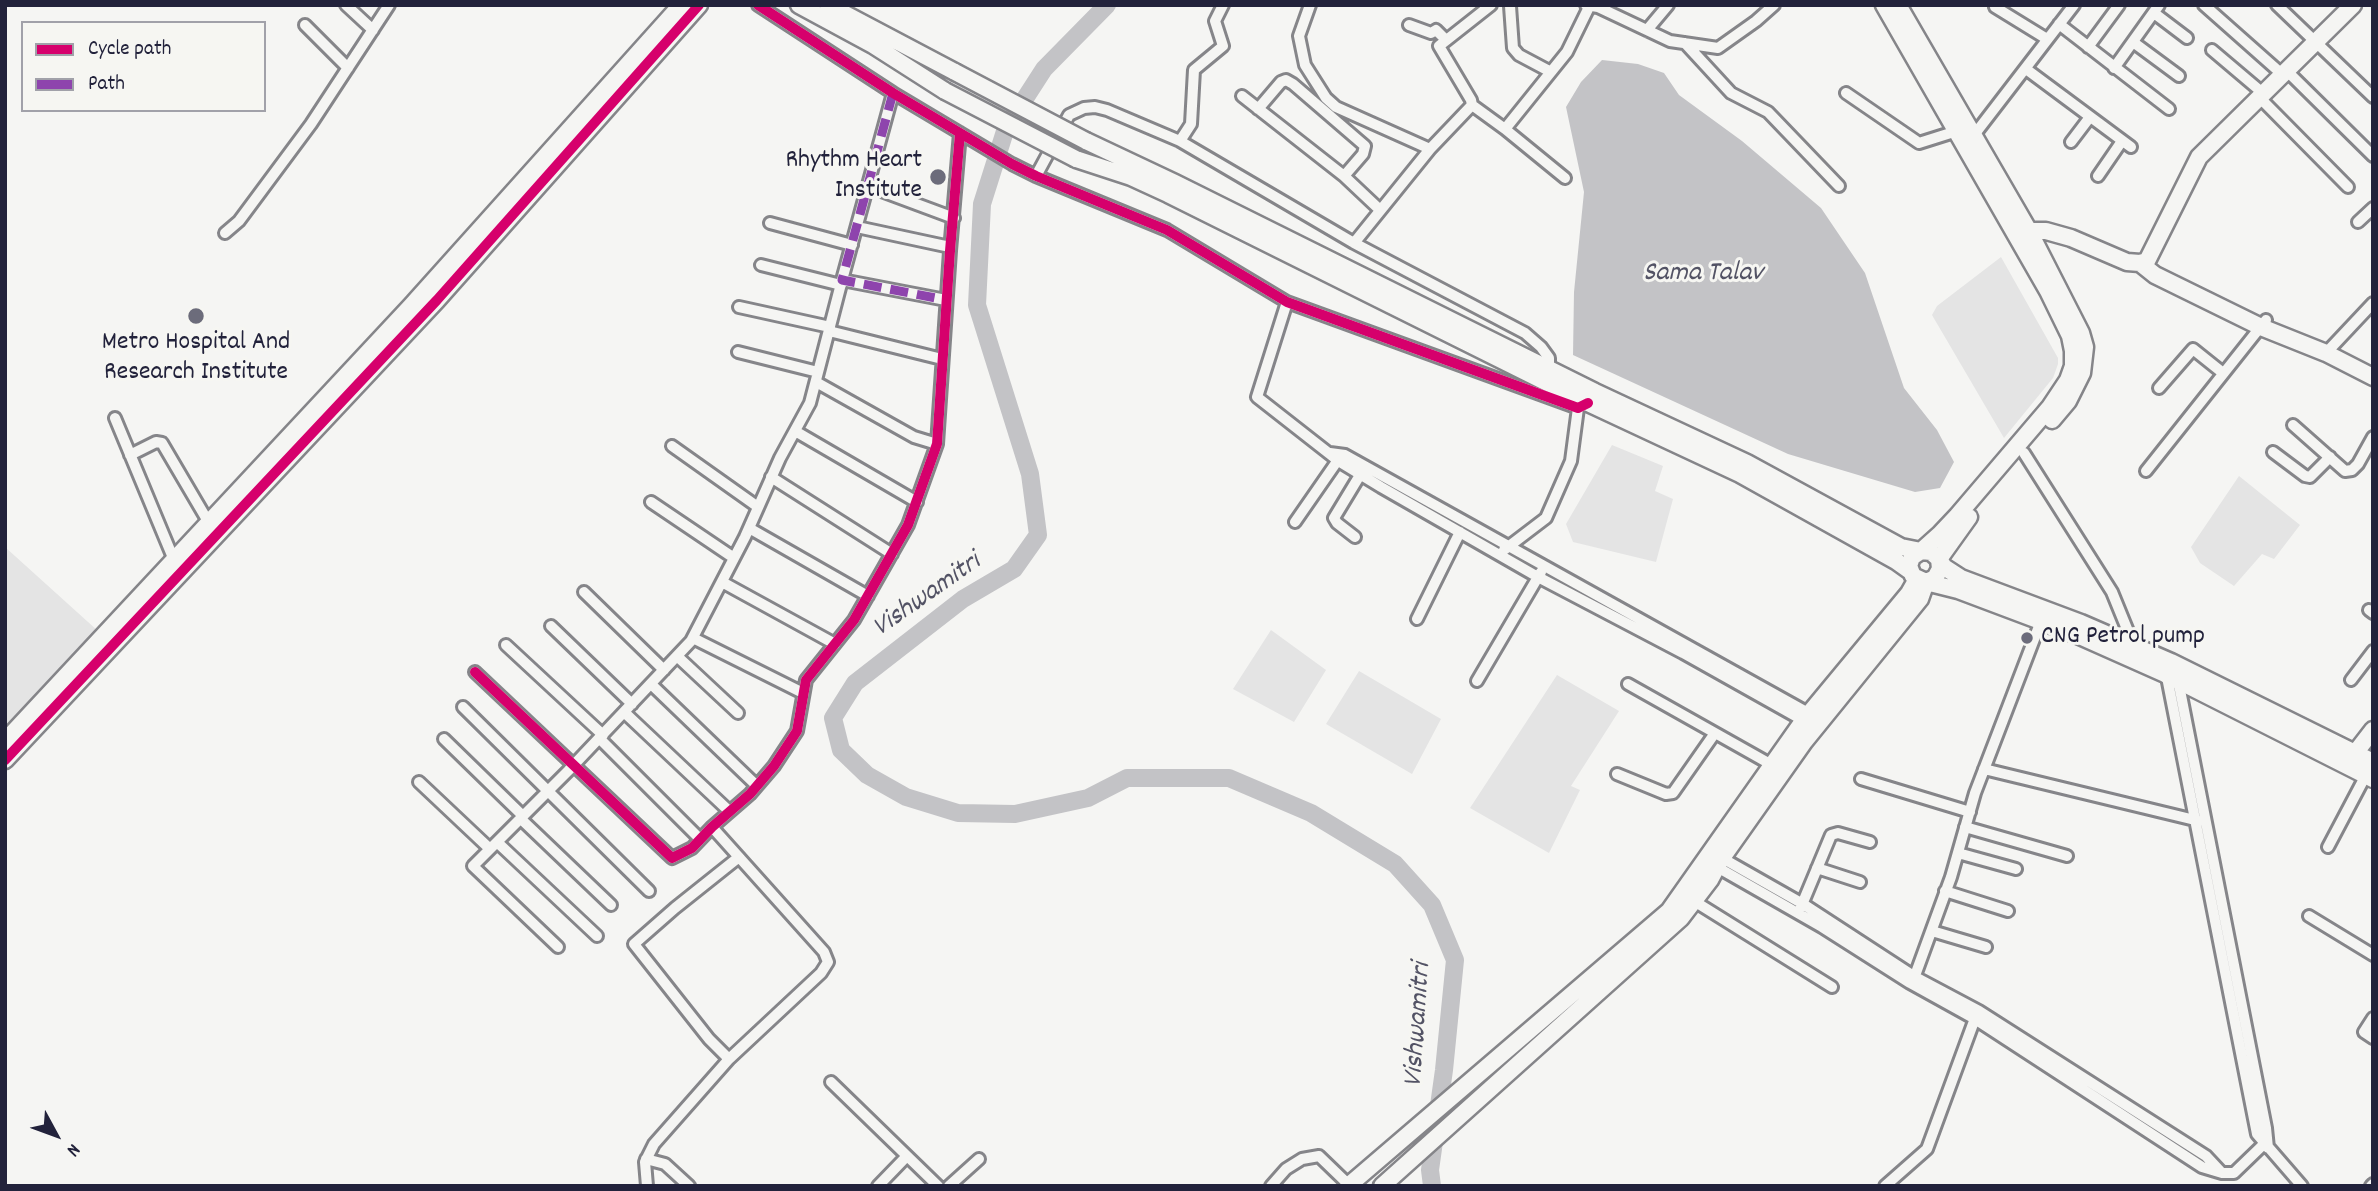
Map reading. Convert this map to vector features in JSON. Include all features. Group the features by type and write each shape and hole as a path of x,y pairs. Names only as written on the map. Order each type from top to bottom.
{"main road":[{"path":"5,761 48,705 174,560 426,290 681,5"},
{"path":"5,741 48,705 437,300 699,5"},
{"path":"799,5 873,45 944,91 1076,159 1131,177 1168,194 1583,406 1759,477"},
{"path":"828,5 1086,141 1549,369 1807,503 1901,547 1931,552 1944,567 1961,578 2134,646 2174,671 2368,762"},
{"path":"1382,1186 1681,918 1694,901 1772,765 1920,599 1918,578 1910,561 1957,516 2050,407 2068,380 2073,366 2070,336 2020,228 1884,5"},
{"path":"1898,5 1965,137"},
{"path":"2142,262 2199,157 2353,5"},
{"path":"2020,228 2048,222 2077,230 2263,323 2373,370"},
{"path":"2020,228 2046,231 2127,262 2142,262"},
{"path":"1918,578 1938,574 1939,559 1965,522 2068,401 2082,373 2085,347 2081,333 2045,259 2020,228"},
{"path":"2045,259 2053,246 2072,239"},
{"path":"2329,350 2373,377"},
{"path":"1807,503 1918,578 1958,590 2174,671 2368,762"},
{"path":"1349,1186 1669,911 1719,858 1812,720"},
{"path":"2368,762 2373,730"},
{"path":"1535,1026 1545,1040"}],"street":[{"path":"346,5 373,30"},
{"path":"225,233 239,221 311,124 389,5"},
{"path":"758,5 893,93 1012,164 1167,230 1287,302 1583,406 1571,461 1546,518 1499,554"},
{"path":"1180,141 1191,124 1194,70 1223,46 1215,21 1223,5"},
{"path":"1310,5 1299,36 1306,65 1326,98 1336,107 1430,149"},
{"path":"1491,5 1439,46 1472,105 1565,178"},
{"path":"1498,5 1511,6 1513,48 1519,55 1551,72"},
{"path":"1647,30 1668,5"},
{"path":"1504,130 1567,52 1593,6 1670,41 1718,48 1774,5"},
{"path":"1846,93 1920,143 1965,137 2026,69 2074,5"},
{"path":"2088,47 2119,5"},
{"path":"2204,5 2285,73 2373,156"},
{"path":"2277,5 2373,97"},
{"path":"1995,7 2047,39"},
{"path":"2114,68 2157,9 2187,38"},
{"path":"2059,24 2169,109"},
{"path":"305,25 348,68"},
{"path":"1409,25 1431,33 1436,30 1446,40"},
{"path":"1685,43 1731,93 1768,112 1839,186"},
{"path":"2133,43 2179,76"},
{"path":"2212,50 2262,96 2348,187"},
{"path":"2026,69 2127,144 2098,176"},
{"path":"1258,109 1281,82 1286,80 1293,84 1365,146 1363,154 1344,176"},
{"path":"558,947 473,866 549,791 693,638 810,403 893,93"},
{"path":"1242,96 1344,176 1379,209"},
{"path":"1354,243 1430,149 1472,105"},
{"path":"1036,176 1064,120 1084,108 1107,110 1180,141 1354,243 1525,333 1549,358 1549,369"},
{"path":"2071,142 2090,117"},
{"path":"475,672 673,858 692,848 757,786 797,731 806,680 854,620 908,525 937,444 950,247 962,134"},
{"path":"867,186 954,218"},
{"path":"2358,222 2373,208"},
{"path":"770,223 852,245"},
{"path":"857,226 950,247"},
{"path":"761,265 841,283 946,300"},
{"path":"1287,302 1257,397 1360,475 1538,577 1632,620"},
{"path":"2329,350 2373,303"},
{"path":"739,307 942,359"},
{"path":"2146,471 2263,323"},
{"path":"2159,388 2193,349 2223,373"},
{"path":"738,352 817,377 914,437 937,444"},
{"path":"115,418 174,560"},
{"path":"2293,425 2345,471 2352,470 2358,464 2373,437"},
{"path":"795,431 917,502"},
{"path":"130,455 156,442 162,443 209,523"},
{"path":"672,446 758,507"},
{"path":"2273,452 2310,477 2330,457"},
{"path":"2024,453 2112,592 2134,646"},
{"path":"1295,522 1334,456 1343,454 1546,566 1632,620 1812,720"},
{"path":"1355,537 1336,523 1334,518 1360,475"},
{"path":"772,477 892,554"},
{"path":"651,502 734,558"},
{"path":"749,528 868,596"},
{"path":"1417,619 1460,532"},
{"path":"1477,681 1546,566"},
{"path":"722,582 835,644"},
{"path":"584,592 664,670"},
{"path":"1913,981 1932,931 1984,769 2041,621"},
{"path":"551,626 729,811"},
{"path":"693,638 803,693"},
{"path":"506,645 601,737 700,839"},
{"path":"2351,680 2373,651"},
{"path":"678,657 738,713"},
{"path":"2174,671 2200,821 2266,1128 2266,1146 2302,1186"},
{"path":"651,684 757,786"},
{"path":"1628,684 1772,765"},
{"path":"463,707 649,891"},
{"path":"1617,774 1670,794 1676,790 1715,733"},
{"path":"444,739 611,905"},
{"path":"2328,846 2368,762"},
{"path":"1984,769 2200,821"},
{"path":"1860,779 1970,812"},
{"path":"419,782 597,936"},
{"path":"647,1186 646,1159 654,1144 729,1059 821,973 828,962 824,951 712,827"},
{"path":"1965,827 2067,856"},
{"path":"1801,908 1829,838 1835,833 1870,842"},
{"path":"1958,853 2016,869"},
{"path":"729,1059 709,1039 634,944 655,923 739,857"},
{"path":"1719,858 1913,981 1976,1015 2206,1156 2222,1173 2234,1173"},
{"path":"1817,868 1860,882"},
{"path":"1945,891 2008,911"},
{"path":"1694,901 1832,987"},
{"path":"2309,916 2373,955"},
{"path":"1932,931 1986,947"},
{"path":"1885,1186 1927,1149 1976,1015"},
{"path":"2373,1018 2364,1032 2373,1038"},
{"path":"831,1082 938,1186"},
{"path":"2224,1186 2234,1173 2266,1146"},
{"path":"878,1186 907,1156"},
{"path":"1271,1186 1286,1169 1302,1159 1319,1156 1349,1186"},
{"path":"646,1159 665,1164 689,1186"},
{"path":"949,1186 979,1159"}],"shaded area":[{"path":"2001,257 2058,358 2053,378 2004,438 1932,315 1937,306"},
{"path":"1612,445 1663,466 1655,491 1673,499 1656,562 1573,542 1566,524"},
{"path":"2239,476 2300,525 2274,559 2262,554 2234,586 2200,563 2191,547"},
{"path":"5,547 98,631 5,728"},
{"path":"1271,630 1326,670 1294,722 1233,689"},
{"path":"1359,671 1441,719 1412,774 1326,724"},
{"path":"1557,675 1619,711 1571,786 1580,790 1549,853 1470,808"}],"water":[{"name":"Sama Talav","path":"1602,60 1638,64 1664,73 1679,95 1742,141 1821,208 1865,273 1904,388 1937,430 1954,462 1940,488 1915,492 1788,454 1573,355 1574,292 1584,192 1566,107 1581,82"}],"waterway":[{"name":"Vishwamitri","path":"1107,5 1044,69 1006,128 982,204 977,305 1030,474 1038,535 1014,569 963,599 855,683 833,718 841,750 867,775 906,797 958,813 1015,814 1088,798 1127,778 1229,778 1311,813 1395,864 1432,905 1455,960 1430,1170 1432,1186"}],"marked path":[{"path":"893,93 842,280 946,300"}],"cycle path":[{"path":"5,760 437,300 699,5"},
{"path":"758,5 893,93 1012,164 1167,230 1287,302 1578,408 1588,403"},
{"path":"475,672 672,858 692,848 750,794 774,766 797,731 806,680 854,620 908,525 937,444 960,133"}],"place":[{"name":"Rhythm Heart Institute","path":"938,177"},
{"name":"Metro Hospital And Research Institute","path":"196,316"},
{"name":"CNG Petrol pump","path":"2027,638"}]}
